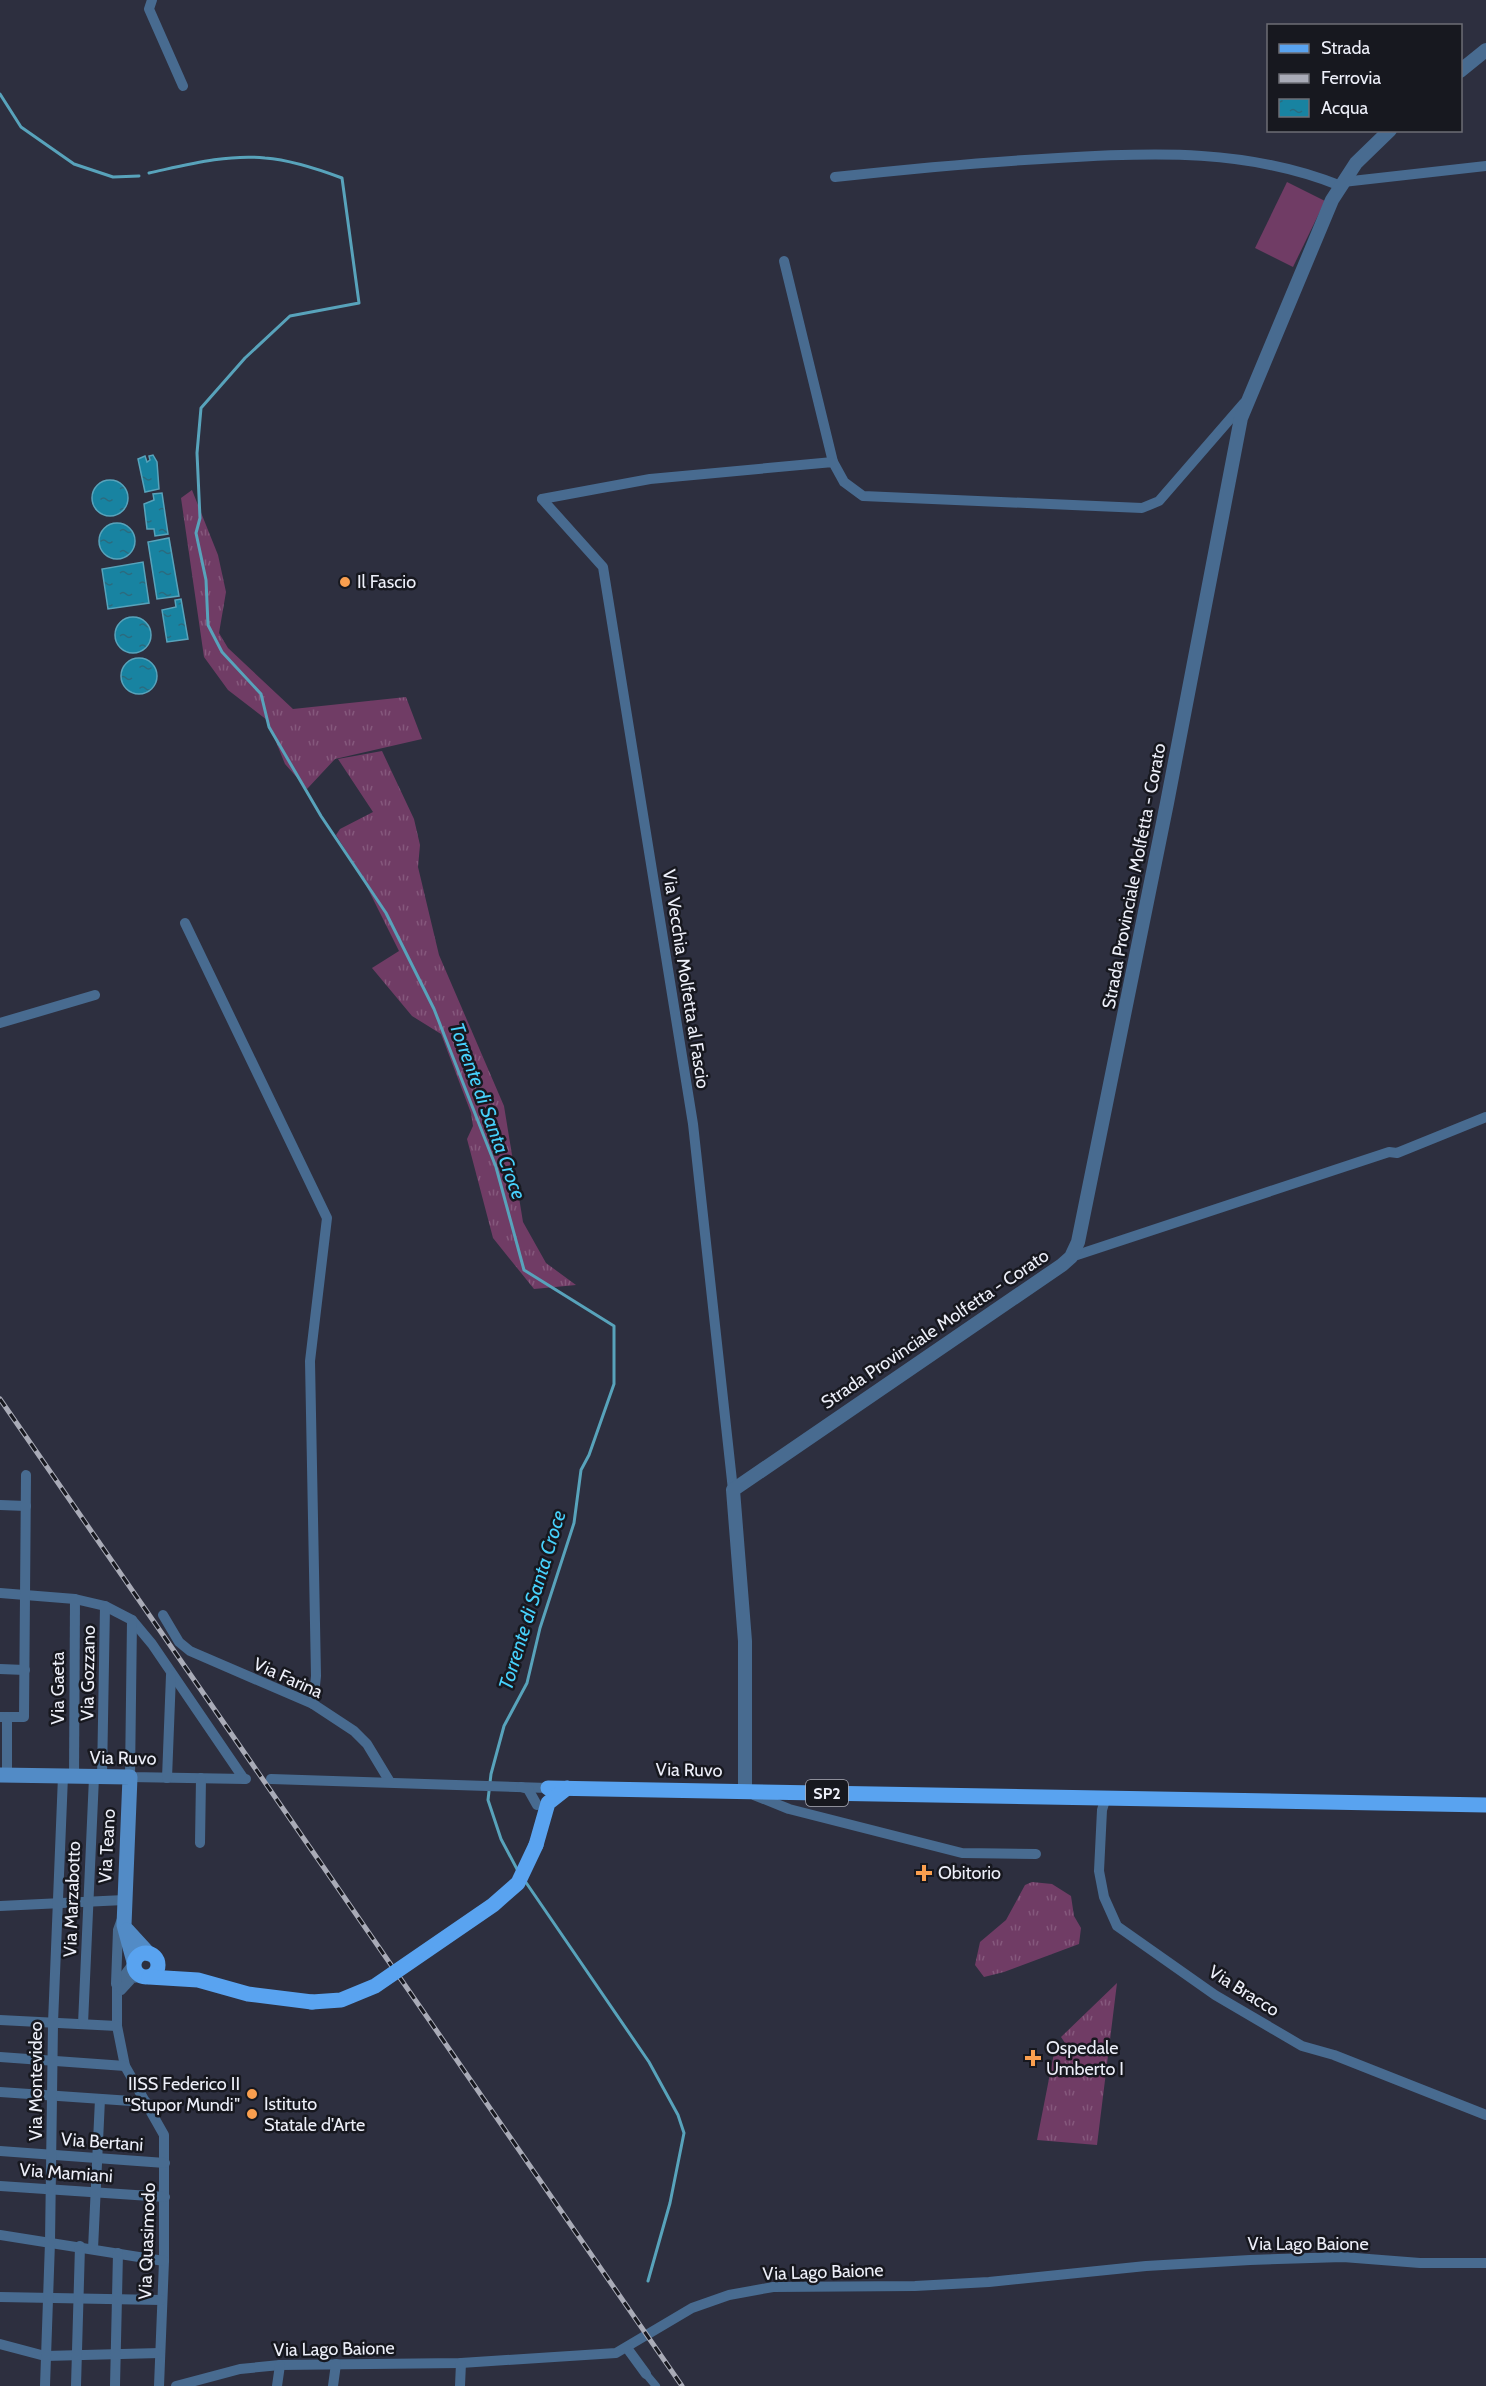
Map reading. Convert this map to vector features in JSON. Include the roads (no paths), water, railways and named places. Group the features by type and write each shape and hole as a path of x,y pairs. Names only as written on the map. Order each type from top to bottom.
{"main road":[{"name":"Via Ruvo","path":"4,1776 130,1777"},
{"name":"Via Teano","path":"130,1777 124,1921 139,1970"},
{"name":"Via Ruvo","path":"544,1799 567,1788 1106,1797"},
{"name":"SP2","path":"1106,1797 1486,1805"},
{"path":"139,1970 198,1980 248,1994 312,2002 341,2000 363,1992 483,1912 518,1883 536,1845 544,1799"},
{"path":"124,1921 152,1956 157,1970 139,1970"},
{"path":"139,1970 140,1954 152,1956 198,1980"}],"street":[{"path":"152,0 149,9 183,86"},
{"path":"1462,70 1486,50"},
{"name":"Strada Provinciale Molfetta - Corato","path":"733,1490 1071,1257 1083,1225 1240,418 1342,184 1370,147 1388,132"},
{"path":"835,177 979,162 1127,154 1200,154 1307,172 1342,184 1486,166"},
{"path":"784,261 833,462 844,482 863,496 1142,508 1159,501 1246,401"},
{"name":"Via Vecchia Molfetta al Fascio","path":"733,1490 693,1125 603,567 542,499 650,479 833,462"},
{"path":"185,923 327,1218 310,1361 316,1676 313,1704"},
{"path":"0,1023 95,996"},
{"path":"1071,1257 1389,1152 1397,1153 1486,1117"},
{"path":"4,1776 4,1717 24,1717 26,1475"},
{"path":"733,1490 745,1641 745,1791 789,1809 962,1853 1036,1854"},
{"path":"0,1505 26,1506"},
{"path":"0,1593 75,1599 105,1606 132,1620 171,1676 167,1778"},
{"name":"Via Gaeta","path":"69,1776 75,1599"},
{"name":"Via Gozzano","path":"98,1777 105,1606"},
{"name":"Via Farina","path":"163,1615 179,1642 190,1651 313,1704 354,1731 367,1744 390,1782"},
{"path":"130,1777 132,1620"},
{"path":"0,1669 25,1670"},
{"name":"Via Ruvo","path":"130,1777 245,1779 171,1676"},
{"name":"Via Montevideo","path":"45,2386 49,2298 57,1903 69,1776"},
{"name":"Via Marzabotto","path":"83,2024 98,1777"},
{"path":"200,1843 201,1778"},
{"name":"Via Ruvo","path":"271,1779 516,1786 544,1799"},
{"path":"516,1786 528,1789 544,1799"},
{"name":"Via Bracco","path":"1106,1797 1102,1809 1099,1871 1104,1897 1117,1926 1215,1995 1302,2046 1334,2055 1486,2115"},
{"path":"0,1906 124,1900"},
{"name":"Via Teano","path":"124,1921 118,1930 117,2026 124,2066 146,2102"},
{"path":"117,1994 123,1974 139,1970"},
{"path":"0,2020 117,2026"},
{"path":"0,2057 124,2066"},
{"path":"0,2092 146,2102"},
{"path":"93,2249 100,2099"},
{"name":"Via Quasimodo","path":"146,2102 164,2135 164,2261 159,2386"},
{"name":"Via Bertani","path":"0,2151 165,2163"},
{"name":"Via Mamiani","path":"0,2186 165,2197"},
{"path":"0,2235 164,2261"},
{"path":"76,2386 80,2246"},
{"path":"115,2386 118,2253"},
{"name":"Via Lago Baione","path":"176,2386 240,2369 280,2365 461,2362 616,2353 693,2308 729,2295 772,2286 915,2286 989,2282 1146,2266 1343,2257 1420,2263 1486,2263"},
{"path":"0,2297 161,2300"},
{"path":"0,2344 45,2356 160,2353"},
{"path":"627,2348 656,2386"},
{"path":"460,2386 461,2362"},
{"path":"333,2386 336,2364"},
{"path":"277,2386 280,2365"}],"water":[{"path":"153,455 157,462 159,489 145,492 138,459 145,456 147,462 150,460 149,456"},
{"path":"110,480 123,485 128,498 123,511 110,516 97,511 92,498 97,485"},
{"path":"162,493 168,534 155,536 154,529 147,529 144,504 154,500 153,494"},
{"path":"117,523 130,528 135,541 130,554 117,559 104,554 99,541 104,528"},
{"path":"169,538 179,596 157,599 148,542"},
{"path":"143,562 149,603 108,609 102,569"},
{"path":"181,599 188,639 167,642 162,610 176,607 175,600"},
{"path":"133,617 146,622 151,635 146,648 133,653 120,648 115,635 120,622"},
{"path":"139,658 152,663 157,676 152,689 139,694 126,689 121,676 126,663"}],"waterway":[{"name":"Torrente di Santa Croce","path":"0,94 21,127 74,164 113,177 139,176"},
{"name":"Torrente di Santa Croce","path":"149,173 206,161 250,157 294,163 342,178 359,303 290,316 245,358 201,408 197,453 200,518 196,533 206,580 208,625 222,652 261,694 269,727 321,816 386,913 434,1009 496,1167 524,1270 614,1326 614,1384 589,1455 581,1470 574,1523 540,1628 527,1683 504,1726 491,1774 488,1800 501,1839 518,1871"},
{"name":"Torrente di Santa Croce","path":"525,1881 649,2062 678,2115 684,2133 670,2203 648,2281"}],"railway":[{"path":"0,1399 682,2386"}],"place":[{"name":"Il Fascio","path":"345,582"},
{"name":"Obitorio","path":"924,1873"},
{"name":"Ospedale Umberto I","path":"1033,2058"},
{"name":"IISS Federico II \"Stupor Mundi\"","path":"252,2094"},
{"name":"Istituto Statale d'Arte","path":"252,2114"}]}
